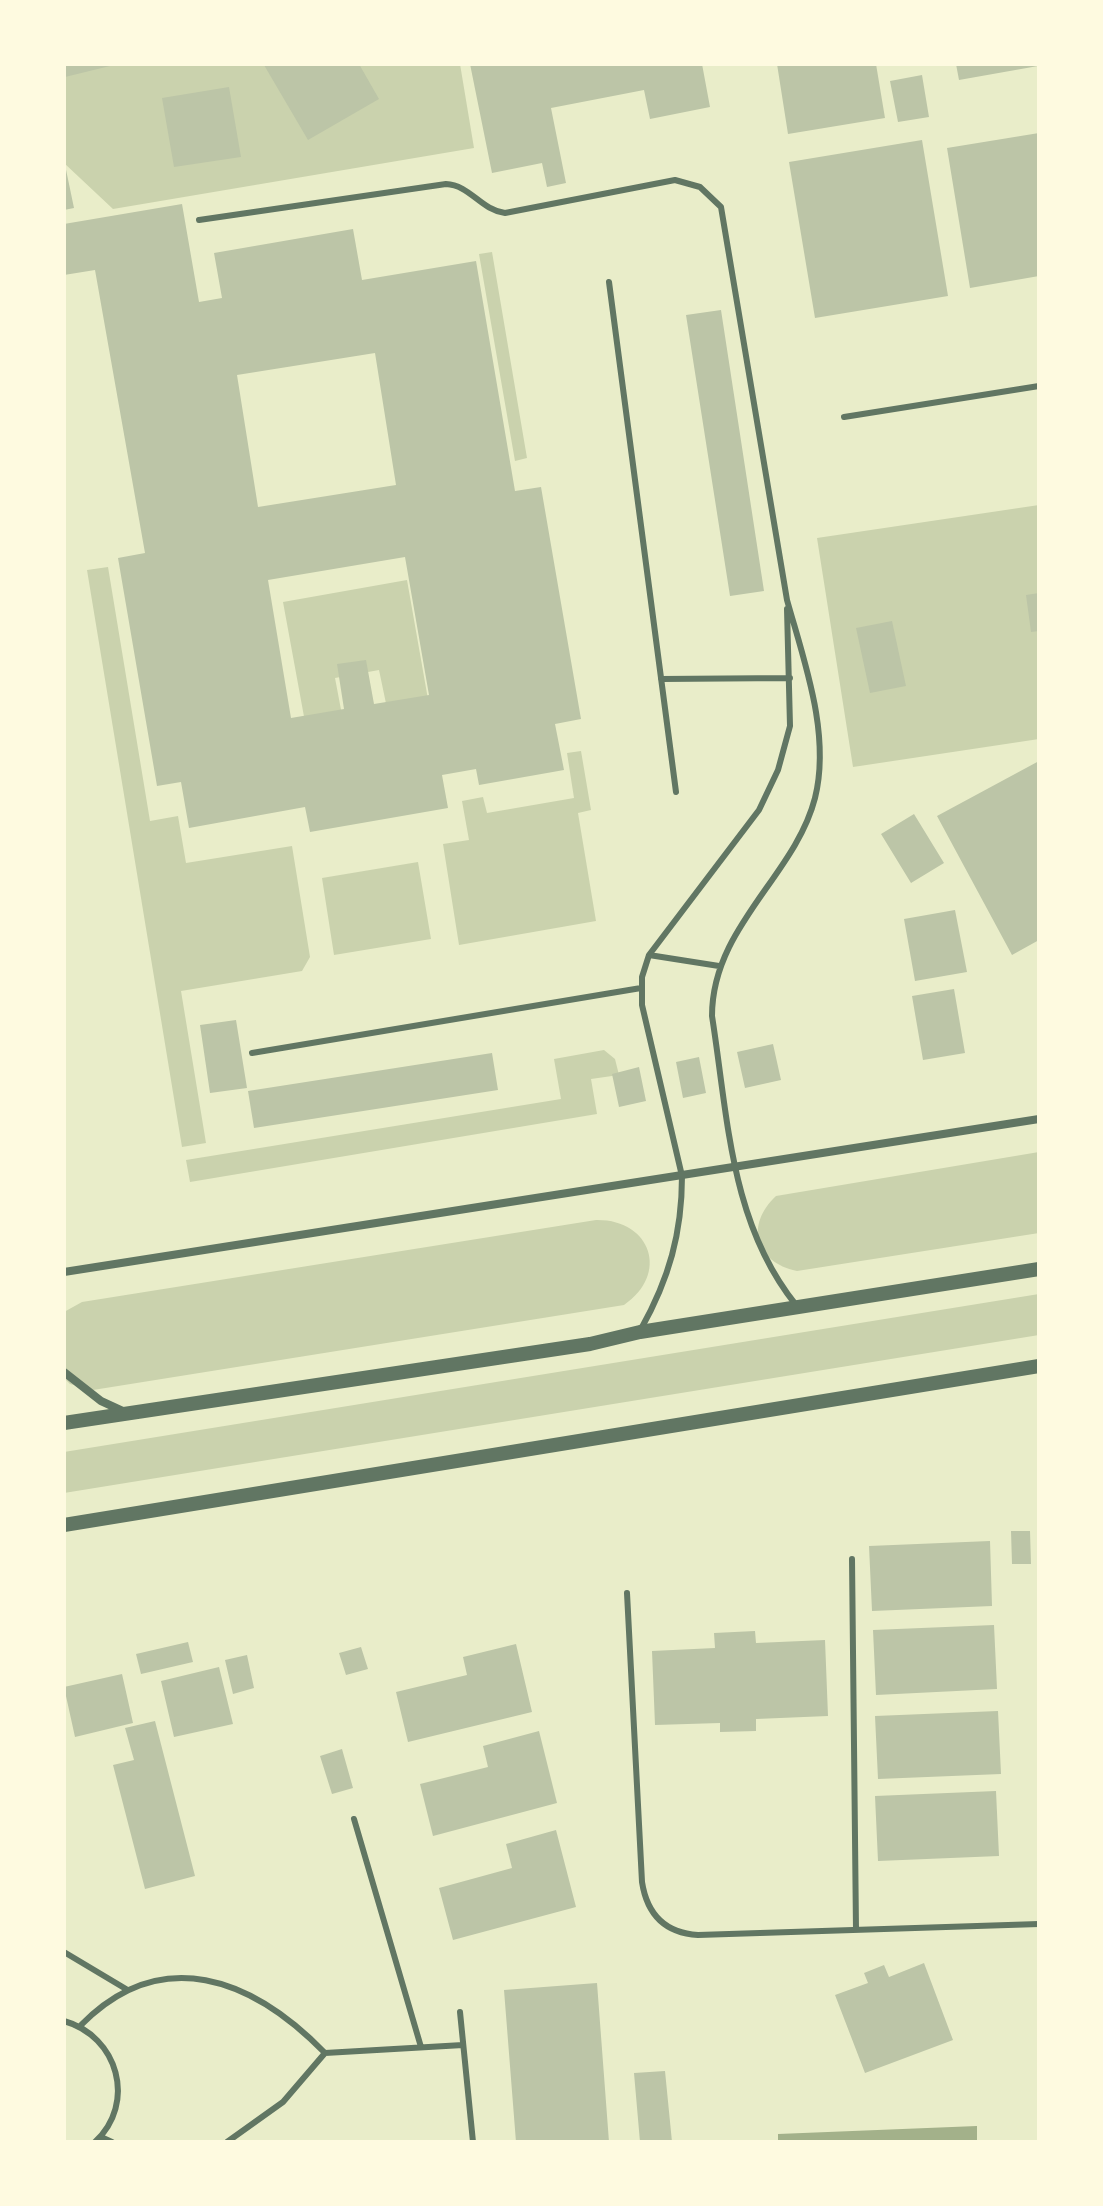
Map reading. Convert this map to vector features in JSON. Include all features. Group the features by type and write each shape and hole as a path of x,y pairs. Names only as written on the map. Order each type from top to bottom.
{"street":[{"path":"64,1272 1039,1119"},
{"path":"64,1423 590,1344 640,1332 1039,1269"},
{"path":"64,1525 1039,1366"},
{"path":"64,1372 101,1401 128,1413"}],"lane":[{"path":"199,220 446,184 459,187 491,210 505,213 675,180 700,187 721,207 726,220 787,600 790,678 786,749 759,810 649,955 641,988 682,1176 679,1230 673,1257 665,1283 640,1332"},
{"path":"609,282 676,792"},
{"path":"844,417 1039,386"},
{"path":"787,600 802,652 816,725 819,776 804,824 719,966 712,1016 739,1192 755,1242 798,1308"},
{"path":"661,679 790,678"},
{"path":"649,955 719,966"},
{"path":"252,1053 641,988"},
{"path":"852,1559 856,1930"},
{"path":"627,1593 642,1882 650,1910 658,1921 683,1934 1039,1924"},
{"path":"354,1819 421,2047"},
{"path":"64,1952 126,1989"},
{"path":"80,2026 101,2005 126,1989 153,1980 182,1977 241,1991 286,2017 325,2053"},
{"path":"460,2012 473,2142"},
{"path":"64,2021 80,2026 107,2051 119,2085 115,2113 98,2139 112,2142"},
{"path":"227,2142 283,2102 325,2053 463,2045"}],"shaded area":[{"path":"64,64 460,64 474,148 113,209 64,163"},
{"path":"492,252 527,458 515,461 479,254"},
{"path":"1039,505 1039,739 853,767 817,538"},
{"path":"108,567 150,821 178,816 186,863 292,846 310,957 302,971 181,991 206,1143 182,1147 87,570"},
{"path":"407,580 429,705 388,713 379,670 335,678 342,715 305,722 283,602"},
{"path":"581,751 591,810 578,813 596,921 459,945 443,844 469,840 462,801 483,797 487,813 574,798 567,753"},
{"path":"418,862 431,939 334,955 322,878"},
{"path":"604,1050 615,1059 619,1075 591,1079 597,1114 190,1182 186,1160 561,1099 554,1059"},
{"path":"1039,1152 1039,1233 797,1271 772,1260 759,1241 760,1219 776,1196"},
{"path":"596,1220 615,1222 630,1228 648,1250 650,1264 647,1278 624,1305 93,1390 70,1384 64,1378 64,1312 82,1302"},
{"path":"1039,1294 1039,1335 64,1493 64,1452"},
{"path":"977,2126 977,2142 778,2142 778,2134"}],"building":[{"path":"64,64 114,64 114,65 65,77"},
{"path":"359,64 379,99 308,140 264,65"},
{"path":"470,64 702,64 710,107 650,119 644,90 551,108 566,183 547,187 542,163 492,173"},
{"path":"777,64 876,64 885,118 788,134"},
{"path":"956,64 1038,64 1038,66 959,80"},
{"path":"922,75 929,117 898,122 890,81"},
{"path":"229,87 241,157 174,167 162,98"},
{"path":"1039,133 1039,276 970,288 947,148"},
{"path":"922,140 948,296 815,318 789,162"},
{"path":"64,160 74,208 64,210"},
{"path":"182,204 199,302 222,298 214,253 353,229 362,280 476,261 515,491 541,487 581,719 555,724 564,770 479,785 476,769 442,775 448,808 310,832 305,807 189,828 181,782 157,786 118,558 145,553 95,270 64,275 64,224","holes":["375,353 396,485 258,507 237,375","405,557 429,695 374,704 366,660 337,664 344,709 291,718 268,580"]},
{"path":"721,310 764,591 730,596 686,315"},
{"path":"1039,593 1039,631 1031,632 1026,595"},
{"path":"892,621 906,686 870,693 856,628"},
{"path":"1039,761 1039,940 1012,955 937,816"},
{"path":"914,814 944,863 911,883 881,834"},
{"path":"955,910 967,972 915,981 904,919"},
{"path":"954,989 965,1053 923,1060 912,996"},
{"path":"236,1020 247,1088 210,1093 200,1025"},
{"path":"773,1044 781,1080 745,1088 737,1052"},
{"path":"492,1053 498,1090 254,1128 248,1091"},
{"path":"699,1057 706,1093 683,1098 676,1062"},
{"path":"639,1067 646,1101 619,1107 612,1074"},
{"path":"1011,1531 1030,1531 1031,1564 1012,1564"},
{"path":"990,1541 992,1606 872,1611 869,1546"},
{"path":"994,1625 997,1689 876,1695 873,1630"},
{"path":"755,1631 756,1643 825,1640 828,1716 756,1719 756,1731 720,1732 720,1723 655,1725 652,1651 715,1648 714,1633"},
{"path":"188,1642 193,1662 141,1674 136,1654"},
{"path":"516,1644 532,1712 408,1742 396,1692 467,1675 463,1657"},
{"path":"361,1647 368,1669 346,1675 339,1653"},
{"path":"247,1655 254,1688 233,1694 225,1660"},
{"path":"219,1667 233,1724 174,1737 161,1681"},
{"path":"122,1674 133,1723 75,1737 64,1687"},
{"path":"998,1711 1001,1774 878,1779 875,1716"},
{"path":"155,1721 195,1876 145,1889 113,1765 134,1760 125,1728"},
{"path":"539,1731 557,1803 433,1836 420,1784 488,1767 483,1746"},
{"path":"342,1749 353,1788 332,1794 320,1756"},
{"path":"996,1791 999,1856 878,1861 875,1796"},
{"path":"556,1830 576,1907 453,1940 439,1888 512,1868 506,1844"},
{"path":"924,1963 953,2040 865,2073 835,1995 868,1983 864,1973 884,1965 889,1977"},
{"path":"597,1983 609,2142 516,2142 504,1990"},
{"path":"665,2071 672,2142 640,2142 634,2073"}]}
